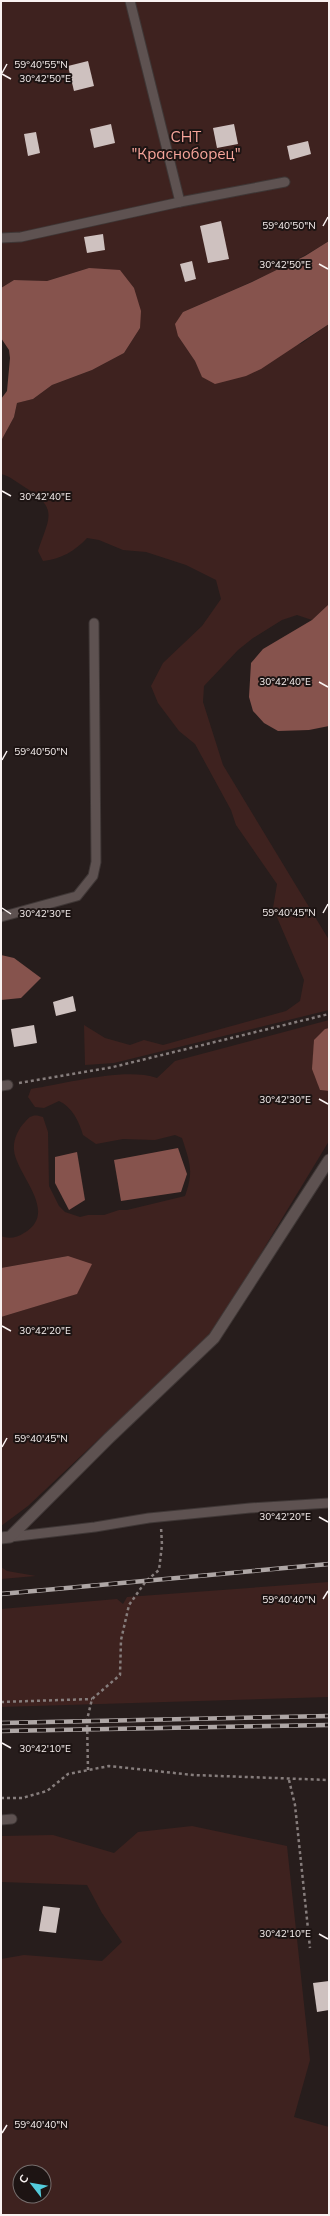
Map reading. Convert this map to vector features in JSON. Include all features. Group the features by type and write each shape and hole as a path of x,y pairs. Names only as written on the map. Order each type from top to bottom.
{"street":[{"path":"6,1538 214,1338 329,1160"}],"lane":[{"path":"130,1 180,202"},
{"path":"1,238 21,237 180,202 285,182"},
{"path":"1,917 76,896 93,876 96,862 94,623"},
{"path":"6,1538 96,1527 160,1517 329,1503"},
{"path":"1,1820 12,1819"}],"path":[{"path":"4,1085 113,1067 329,1014"},
{"path":"88,1770 87,1720 92,1699 120,1676 121,1640 129,1605 146,1581 159,1570 162,1544 160,1517"},
{"path":"1,1702 92,1699"},
{"path":"1,1798 22,1798 47,1791 68,1774 109,1766 193,1775 289,1780 329,1780"},
{"path":"289,1780 295,1805 310,1948"}],"green space":[{"name":"СНТ \"Красноборец\"","path":"1,1 329,1 329,241 294,261 239,288 183,312 178,336 195,361 202,376 302,343 329,324 329,604 312,620 297,615 282,620 253,638 238,650 204,686 203,702 223,765 329,940 329,1010 114,1063 85,1065 84,1025 105,1038 130,1045 144,1040 163,1045 286,1011 300,1001 304,980 273,908 277,884 236,825 231,810 195,744 179,731 158,703 151,686 163,663 202,626 221,599 216,580 186,565 146,552 123,550 99,540 87,538 78,547 67,554 43,561 38,551 48,523 47,509 44,502 37,495 11,478 1,474 1,441 14,417 17,403 33,399 52,385 92,370 124,353 140,328 89,268 47,281 14,280 1,288"},
{"path":"329,1020 329,1028 325,1029 320,1090 329,1091 329,1141 220,1321 207,1337 28,1506 1,1526 1,1317 76,1294 68,1256 1,1268 1,1236 12,1238 21,1235 34,1224 38,1215 37,1204 33,1193 16,1160 14,1142 18,1131 31,1117 35,1115 43,1117 48,1132 49,1186 59,1206 65,1212 80,1217 88,1215 104,1215 119,1210 127,1210 185,1196 190,1173 189,1161 182,1138 175,1135 155,1140 123,1139 96,1144 83,1135 74,1115 64,1104 59,1101 44,1108 35,1107 28,1097 31,1089 112,1075 144,1075 157,1078 175,1061"},
{"path":"1,1567 7,1571 36,1576 1,1579"},
{"path":"329,1582 329,1697 1,1707 1,1609 117,1599 123,1604 127,1597"},
{"path":"192,1826 287,1846 310,2060 294,2117 329,2127 329,2215 1,2215 1,1959 24,1955 102,1961 122,1942 102,1913 87,1885 1,1882 1,1836 53,1835 114,1853 138,1832"}],"shaded area":[{"path":"329,241 329,324 261,369 246,376 215,384 202,377 195,361 178,336 175,324 183,312 252,282 305,256"},
{"path":"89,268 120,270 134,288 141,311 140,328 124,353 92,370 52,385 33,399 17,403 14,417 1,441 1,399 7,391 10,358 9,350 1,338 1,288 14,280 47,281"},
{"path":"329,604 329,726 309,730 278,731 264,723 253,711 249,697 251,663 263,649 312,620"},
{"path":"1,955 14,958 41,978 21,998 1,1000"},
{"path":"329,1028 329,1091 320,1090 312,1069 314,1040 325,1029"},
{"path":"178,1148 187,1174 181,1192 121,1201 114,1160"},
{"path":"77,1152 85,1200 69,1210 55,1183 55,1157"},
{"path":"68,1256 92,1264 77,1294 1,1317 1,1268"}],"building":[{"path":"88,61 94,86 74,91 68,66"},
{"path":"111,124 115,143 94,148 90,129"},
{"path":"234,124 238,144 217,148 213,128"},
{"path":"36,132 40,153 28,156 24,134"},
{"path":"308,141 311,154 290,160 287,146"},
{"path":"221,221 229,259 208,263 200,226"},
{"path":"103,234 105,250 87,253 84,237"},
{"path":"192,261 196,279 185,282 180,264"},
{"path":"73,996 76,1011 56,1016 53,1002"},
{"path":"34,1025 37,1043 14,1047 11,1029"},
{"path":"43,1906 60,1908 56,1933 39,1931"},
{"path":"329,1981 329,2010 317,2012 313,1983"}],"railway":[{"path":"1,1594 329,1564"},
{"path":"1,1723 329,1716"},
{"path":"1,1731 329,1725"}]}
